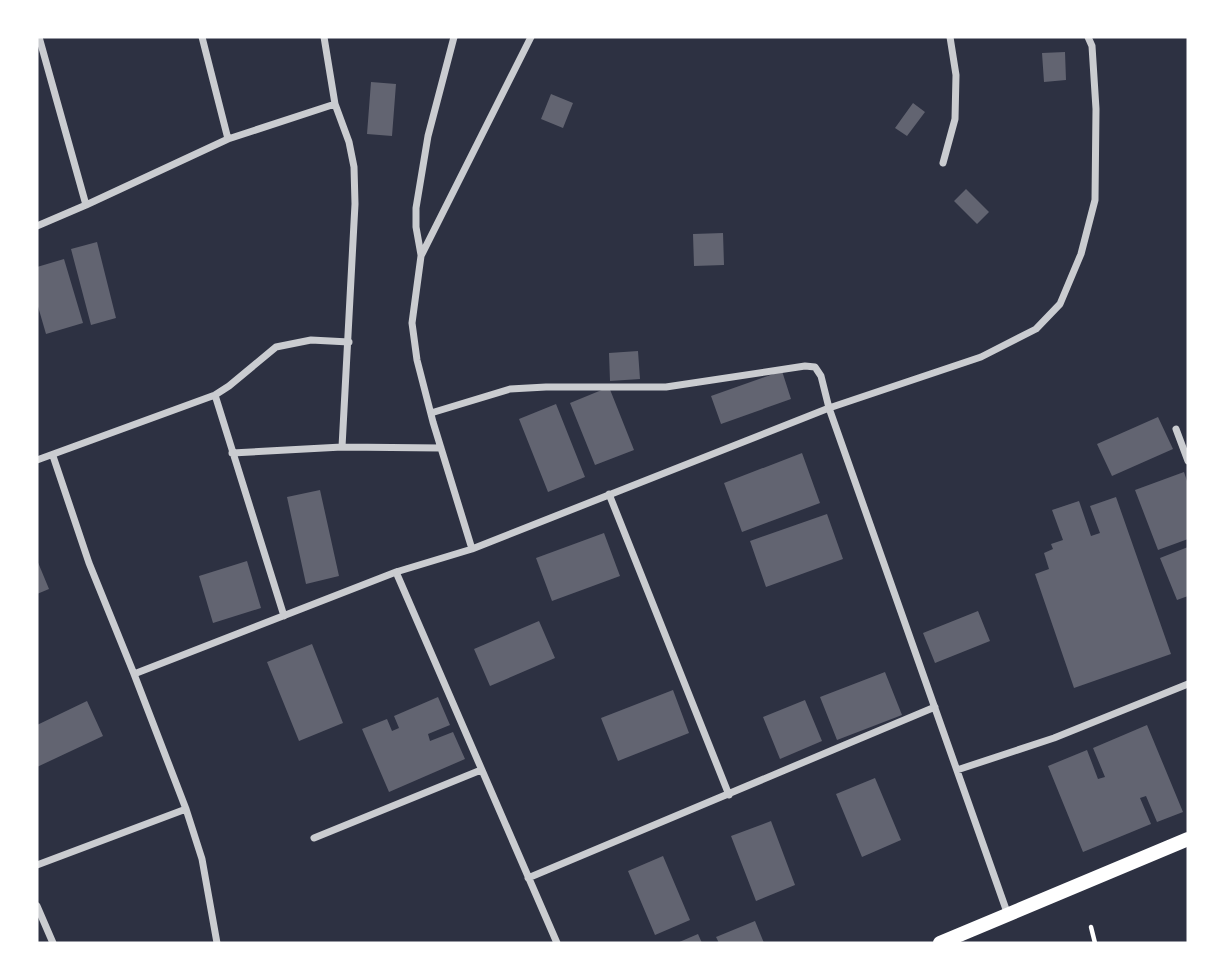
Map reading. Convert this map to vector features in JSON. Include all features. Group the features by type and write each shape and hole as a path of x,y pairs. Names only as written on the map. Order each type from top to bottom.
{"main road":[{"path":"940,943 1188,839"}],"street":[{"path":"39,37 86,205"},
{"path":"202,37 228,139"},
{"path":"324,37 335,104 349,142 354,167 355,204 342,447"},
{"path":"454,37 428,136 416,208 421,256 412,323 417,360 431,413 472,549"},
{"path":"421,256 531,37"},
{"path":"943,163 955,119 956,75 950,37"},
{"path":"134,674 396,572 472,549 829,408 981,357 1036,330 1060,304 1081,254 1095,200 1096,109 1092,47 1088,37"},
{"path":"37,226 228,139 335,104"},
{"path":"37,460 215,395 276,347 311,340 349,342"},
{"path":"431,413 510,390 546,387 666,387 805,366 815,367 821,376 829,408 1008,915"},
{"path":"215,395 284,615"},
{"path":"1176,429 1188,461"},
{"path":"232,453 342,447 441,448"},
{"path":"53,456 89,563 186,809 202,859 217,943"},
{"path":"610,494 729,794"},
{"path":"396,572 557,943"},
{"path":"957,769 1055,738 1188,684"},
{"path":"528,878 935,707"},
{"path":"314,838 481,770"},
{"path":"37,865 186,809"},
{"path":"37,906 53,943"}],"path":[{"path":"1091,927 1095,943"}],"building":[{"path":"1065,52 1066,80 1044,82 1042,53"},
{"path":"371,82 396,84 392,136 367,134"},
{"path":"551,94 573,103 563,128 541,119"},
{"path":"913,103 925,112 907,136 895,128"},
{"path":"966,189 989,212 977,224 954,201"},
{"path":"723,233 724,265 694,266 693,234"},
{"path":"97,242 116,318 91,325 71,249"},
{"path":"64,259 83,323 46,334 37,303 37,267"},
{"path":"638,351 640,379 610,381 609,353"},
{"path":"782,371 791,399 721,424 711,396"},
{"path":"609,387 634,450 595,465 570,403"},
{"path":"556,404 585,477 548,492 519,419"},
{"path":"1158,417 1173,449 1112,476 1097,444"},
{"path":"802,453 820,503 742,532 724,483"},
{"path":"1184,472 1188,484 1188,539 1158,550 1135,490"},
{"path":"320,490 339,576 306,584 287,497"},
{"path":"1116,497 1171,654 1074,688 1035,574 1049,569 1044,553 1053,549 1051,544 1063,540 1052,510 1079,501 1091,536 1100,533 1090,506"},
{"path":"827,514 843,559 766,587 750,541"},
{"path":"604,533 620,576 552,601 536,558"},
{"path":"1188,547 1188,596 1177,600 1160,558"},
{"path":"37,560 49,589 37,594"},
{"path":"247,561 261,608 213,623 199,576"},
{"path":"978,611 990,641 935,663 923,633"},
{"path":"539,621 555,658 490,686 474,649"},
{"path":"312,644 343,723 299,741 267,662"},
{"path":"885,672 902,715 837,740 820,697"},
{"path":"673,690 689,733 618,761 601,718"},
{"path":"438,697 450,725 428,734 430,741 453,732 465,759 389,792 362,729 387,719 392,731 399,728 394,716"},
{"path":"805,700 822,741 780,759 763,717"},
{"path":"87,701 103,736 37,767 37,725"},
{"path":"1147,725 1183,812 1157,822 1146,796 1140,798 1151,824 1083,852 1048,766 1087,750 1098,779 1105,777 1093,748"},
{"path":"875,778 901,840 862,857 836,794"},
{"path":"771,821 795,885 756,901 731,836"},
{"path":"663,856 690,920 655,935 628,871"},
{"path":"755,921 764,943 719,943 716,937"},
{"path":"698,934 702,943 677,943"}]}
